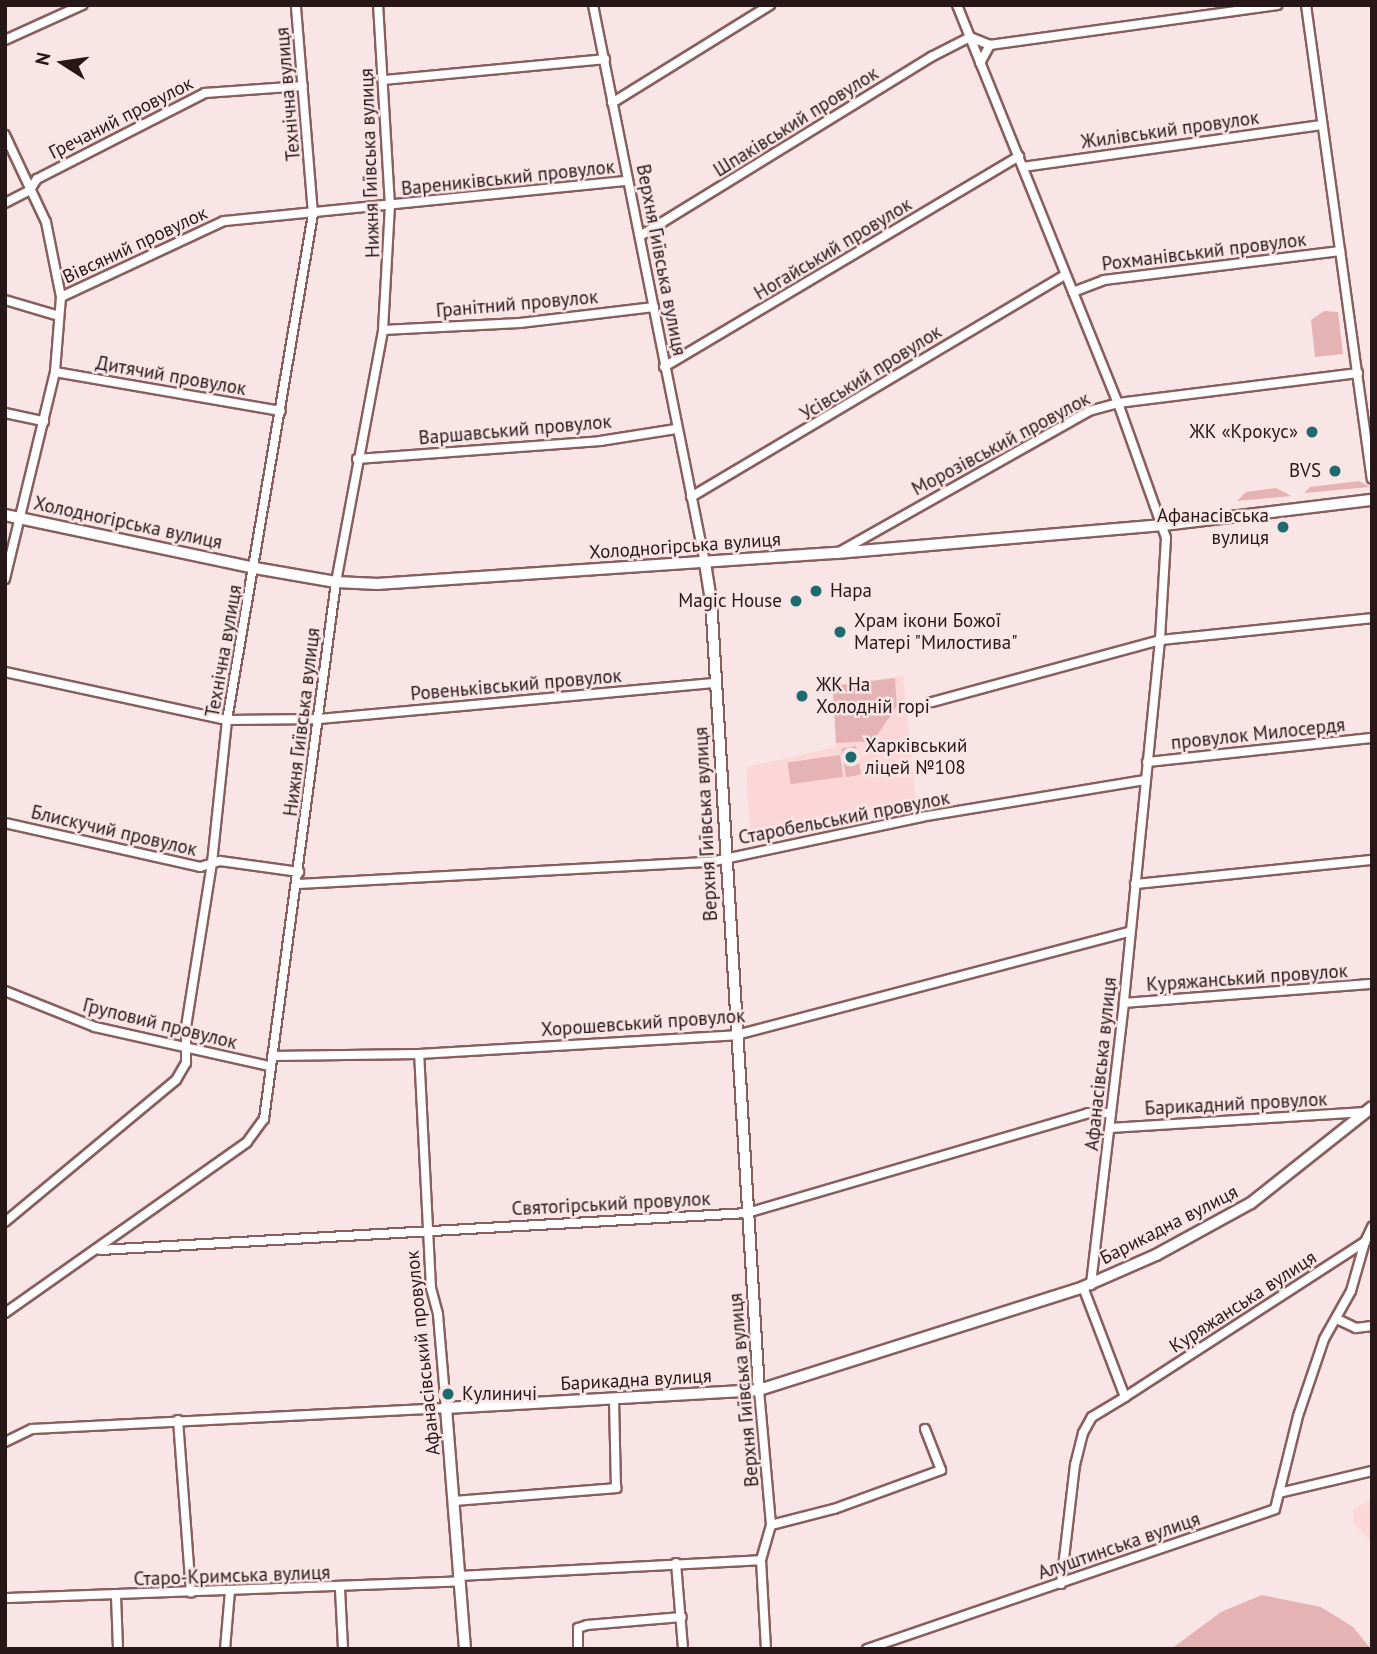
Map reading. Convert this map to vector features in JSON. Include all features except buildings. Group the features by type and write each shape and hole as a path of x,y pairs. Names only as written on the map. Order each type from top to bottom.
{"main road":[{"name":"Холодногірська вулиця","path":"5,515 256,568 335,582 377,584 836,554 1164,525 1372,500"}],"street":[{"path":"5,40 82,5"},
{"name":"Технічна вулиця","path":"5,1222 176,1080 186,1063 196,947 212,863 227,720 256,568 313,214 296,5"},
{"name":"Нижня Гиївська вулиця","path":"5,1313 100,1250 247,1142 264,1119 298,884 335,582 383,330 390,206 378,5"},
{"name":"Верхня Гиївська вулиця","path":"593,5 705,563 716,683 747,1213 771,1525 761,1560 766,1649"},
{"path":"612,103 770,5"},
{"name":"Афанасівська вулиця","path":"957,5 1118,403 1164,525 1160,639 1124,1003 1110,1128 1087,1286 1125,1397"},
{"path":"970,37 989,45 1278,5"},
{"path":"1306,5 1372,478"},
{"name":"Шпаківський провулок","path":"640,236 970,37"},
{"path":"980,63 989,45"},
{"path":"384,80 605,59"},
{"name":"Гречаний провулок","path":"5,203 30,190 37,179 205,93 303,86"},
{"name":"Жилівський провулок","path":"1023,167 1321,125"},
{"path":"5,135 46,222 61,297 55,372 5,579"},
{"name":"Ногайський провулок","path":"664,367 1019,156"},
{"name":"Варениківський провулок","path":"390,206 628,181"},
{"name":"Вівсяний провулок","path":"61,297 224,220 390,206"},
{"name":"Рохманівський провулок","path":"1073,292 1104,280 1340,251"},
{"name":"Усівський провулок","path":"691,497 1065,275"},
{"path":"5,300 59,316"},
{"name":"Гранітний провулок","path":"383,330 520,323 654,307"},
{"name":"Дитячий провулок","path":"55,372 281,411"},
{"name":"Морозівський провулок","path":"836,554 1089,411 1118,403 1359,373"},
{"path":"5,412 44,421"},
{"name":"Варшавський провулок","path":"357,458 600,441 676,429"},
{"path":"932,702 1160,639 1372,618"},
{"name":"Ровеньківський провулок","path":"5,672 227,720 319,719 716,683"},
{"name":"провулок Милосердя","path":"1147,762 1372,738"},
{"name":"Старобельський провулок","path":"298,884 650,868 725,860 908,820 1144,780"},
{"name":"Блискучий провулок","path":"5,822 200,867 212,863 299,872"},
{"path":"1135,884 1372,860"},
{"name":"Хорошевський провулок","path":"272,1056 419,1054 736,1035 1130,932"},
{"name":"Куряжанський провулок","path":"1124,1003 1372,984"},
{"name":"Груповий провулок","path":"5,991 95,1027 186,1050 270,1066"},
{"name":"Афанасівський провулок","path":"419,1054 428,1230 455,1501 465,1649"},
{"name":"Барикадний провулок","path":"1110,1128 1368,1109"},
{"name":"Барикадна вулиця","path":"5,1443 32,1429 759,1390 1087,1286 1251,1203 1368,1109"},
{"name":"Святогірський провулок","path":"100,1250 747,1213 1088,1113 1111,1113"},
{"path":"1372,1227 1339,1320 1324,1339 1298,1416 1279,1493 1372,1471"},
{"name":"Куряжанська вулиця","path":"1125,1397 1365,1242"},
{"path":"1339,1320 1356,1328 1372,1326"},
{"path":"1061,1584 1075,1465 1083,1433 1093,1417 1125,1397"},
{"path":"455,1501 616,1488 614,1398"},
{"path":"178,1420 191,1593"},
{"path":"771,1525 834,1509 941,1470 925,1429"},
{"name":"Алуштинська вулиця","path":"867,1649 990,1603 1061,1584 1144,1550 1275,1509 1281,1501 1279,1493"},
{"name":"Старо-Кримська вулиця","path":"5,1598 340,1589 676,1563 761,1560"},
{"path":"676,1563 682,1617 682,1649"},
{"path":"340,1589 343,1649"},
{"path":"225,1649 230,1591"},
{"path":"116,1595 118,1649"},
{"path":"578,1649 578,1628 682,1617"}],"shaded area":[{"path":"1324,311 1338,312 1343,354 1315,357 1311,320"},
{"path":"1359,481 1370,487 1304,493 1310,487"},
{"path":"1276,488 1291,496 1237,501 1246,492"},
{"name":"Харківський ліцей №108","path":"903,676 916,803 750,830 746,767 836,747 832,685"},
{"path":"895,678 897,706 873,741 836,743 833,686"},
{"path":"856,746 861,775 846,777 841,749"},
{"path":"840,755 843,777 791,784 788,762"},
{"path":"1372,1499 1372,1542 1354,1524 1353,1510"},
{"path":"1262,1595 1321,1607 1353,1627 1371,1649 1171,1649 1221,1612"}],"place":[{"name":"ЖК «Крокус»","path":"1312,432"},
{"name":"BVS","path":"1335,471"},
{"name":"Афанасівська вулиця","path":"1283,527"},
{"name":"Нара","path":"816,591"},
{"name":"Magic House","path":"796,601"},
{"name":"Храм ікони Божої Матері \"Милостива\"","path":"840,632"},
{"name":"ЖК На Холодній горі","path":"802,696"},
{"name":"Харківський ліцей №108","path":"851,757"},
{"name":"Кулиничі","path":"448,1394"}]}
